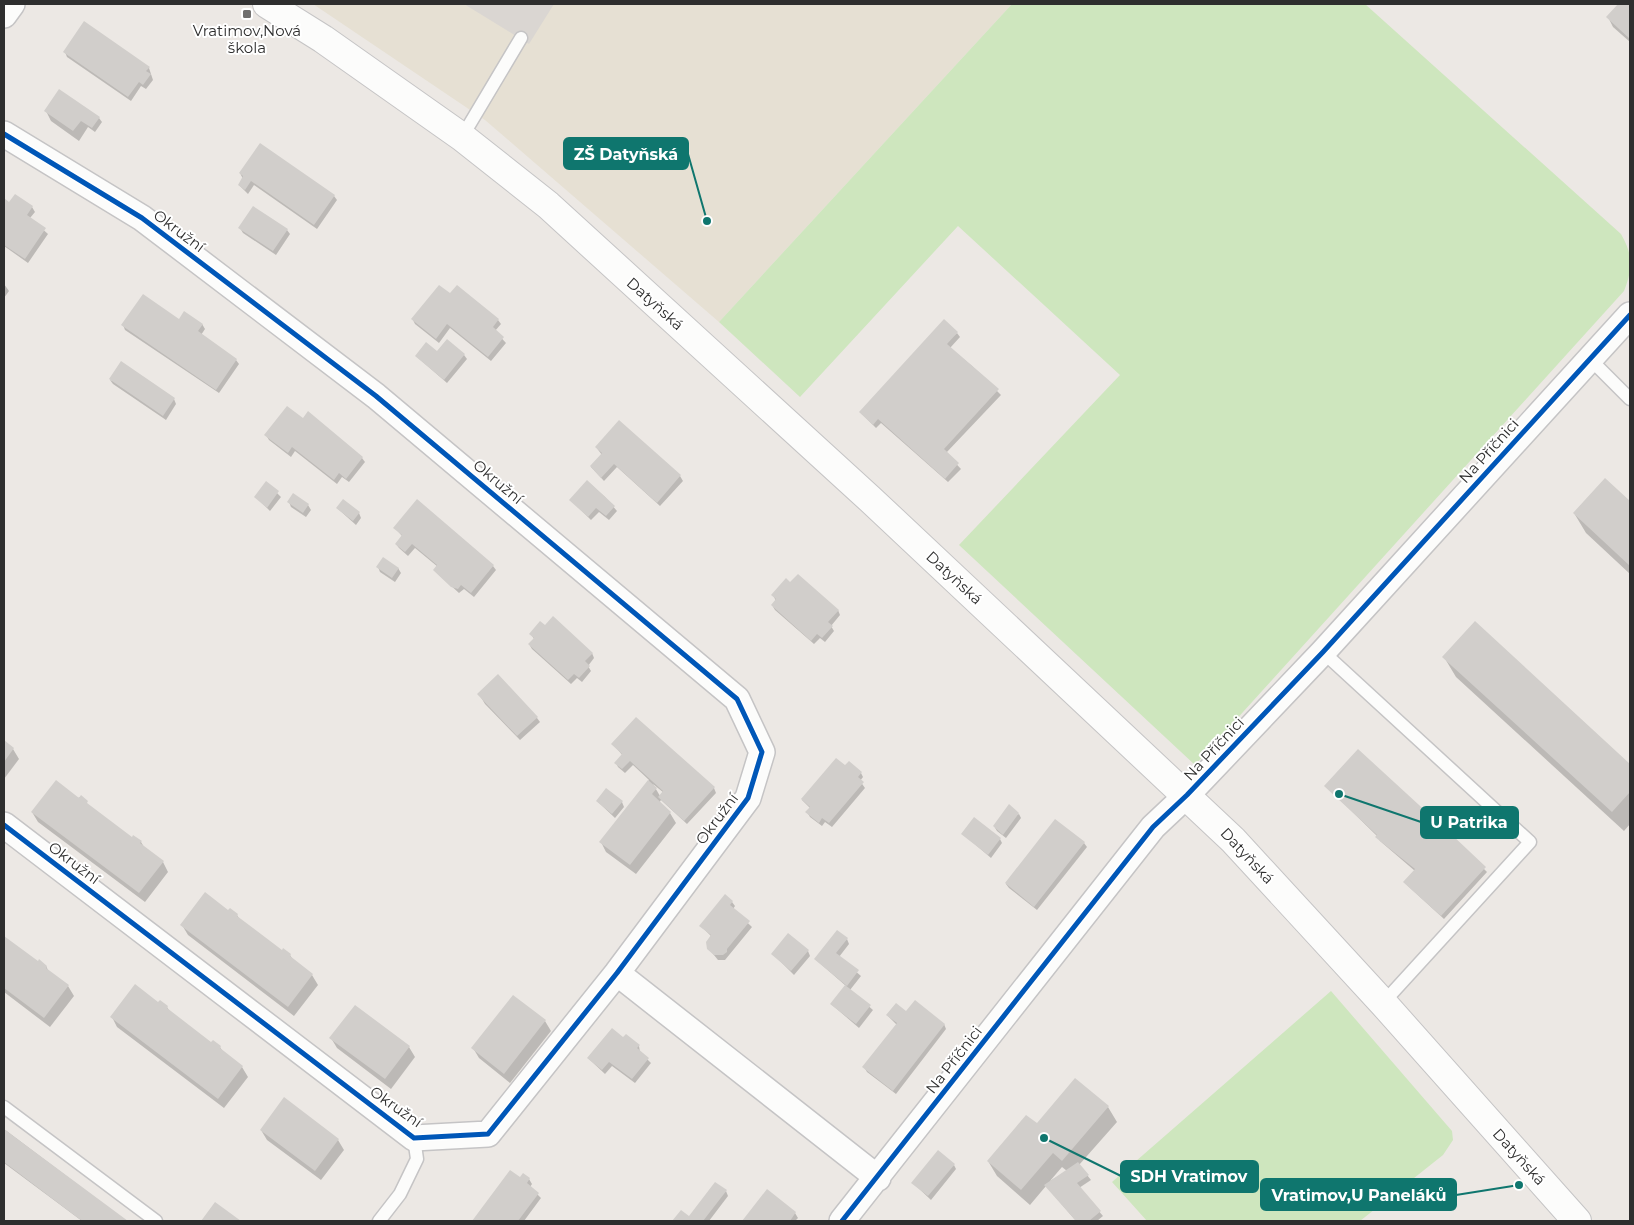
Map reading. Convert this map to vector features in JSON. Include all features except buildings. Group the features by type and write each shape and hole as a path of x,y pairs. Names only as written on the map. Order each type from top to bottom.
{"main road":[{"name":"Datyňská","path":"267,4 330,44 462,136 548,205 870,499 1233,840 1383,1003 1577,1221"}],"street":[{"path":"4,16 12,4"},
{"name":"Okružní","path":"4,134 142,218 368,390 737,699 762,752 748,798 617,973 488,1134 414,1138 4,825"},
{"name":"Na Příčnici","path":"842,1221 878,1178 1153,827 1187,795 1323,652 1630,315"},
{"path":"617,973 878,1178"}],"lane":[{"path":"462,136 521,38"},
{"path":"1590,359 1630,399"},
{"path":"1323,652 1530,842 1383,1003"},
{"path":"4,1107 156,1221"},
{"path":"379,1221 400,1194 417,1159 414,1138"}],"shaded area":[{"path":"313,4 1012,4 719,322 485,120"},
{"path":"464,4 554,4 529,44"}],"green space":[{"path":"1012,4 1365,4 1621,234 1630,255 1629,275 1624,291 1195,765 959,545 1120,375 958,226 800,397 719,322"},
{"path":"1331,991 1452,1131 1453,1140 1443,1155 1360,1221 1147,1221 1112,1182"}],"cycle path":[{"path":"4,134 142,218 376,396 737,699 762,752 748,798 617,973 488,1134 414,1138 4,825"},
{"path":"842,1221 1153,827 1187,795 1323,652 1630,315"}],"place":[{"name":"Vratimov,Nová škola","path":"247,14"},
{"name":"ZŠ Datyňská","path":"707,221"},
{"name":"U Patrika","path":"1339,794"},
{"name":"SDH Vratimov","path":"1044,1138"},
{"name":"Vratimov,U Paneláků","path":"1519,1185"}]}
